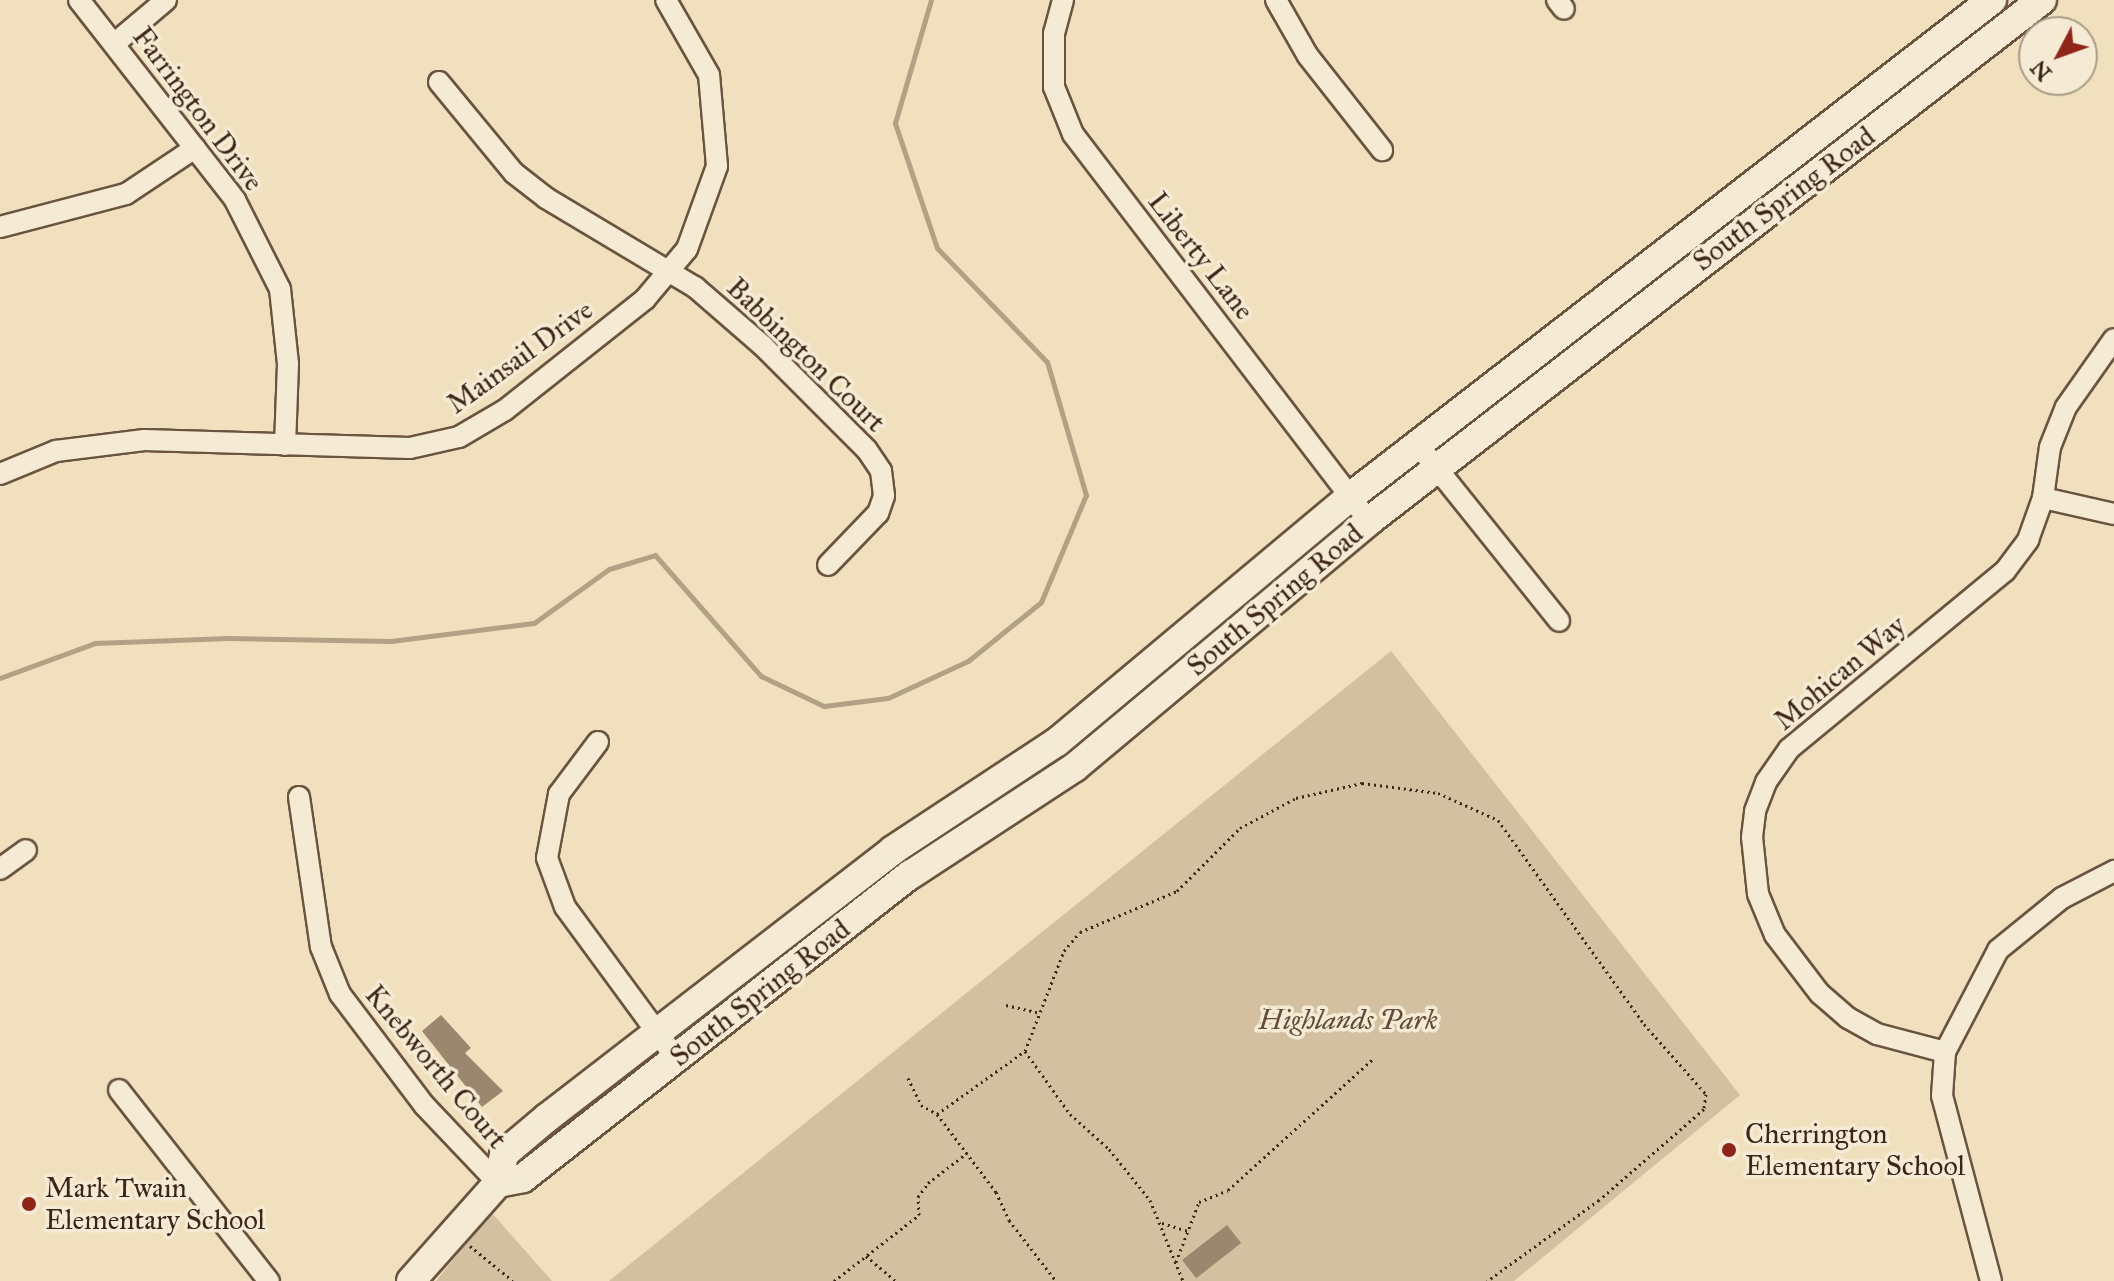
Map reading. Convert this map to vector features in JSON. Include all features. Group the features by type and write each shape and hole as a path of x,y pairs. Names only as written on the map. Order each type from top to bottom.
{"main road":[{"name":"South Spring Road","path":"411,1281 498,1183 504,1154 893,850 1057,742 1350,497 1992,0"},
{"name":"South Spring Road","path":"498,1183 523,1178 910,875 1075,767 1369,521 2042,0"},
{"path":"1612,293 1632,317"}],"street":[{"name":"Farrington Drive","path":"79,0 235,200 280,289 288,364 285,445"},
{"path":"114,44 166,0"},
{"name":"Mainsail Drive","path":"0,474 56,451 144,440 410,448 459,437 505,410 645,299 673,270 687,249 717,166 709,75 666,0"},
{"name":"Liberty Lane","path":"1063,0 1054,33 1054,87 1073,134 1369,521"},
{"path":"1276,0 1308,56 1382,150"},
{"name":"Babbington Court","path":"439,82 514,173 546,198 673,270 762,345 867,450 895,488 878,513 828,565"},
{"path":"0,227 126,194 195,148"},
{"name":"Mohican Way","path":"1945,1052 1877,1034 1848,1018 1820,994 1775,935 1758,894 1752,837 1755,811 1766,782 1789,749 2005,571 2028,540 2043,498 2050,447 2066,407 2114,339"},
{"path":"1419,446 1559,621"},
{"path":"2043,498 2114,514"},
{"path":"598,742 559,794 547,858 565,907 676,1058"},
{"name":"Knebworth Court","path":"299,797 321,947 340,994 424,1105 498,1183"},
{"path":"0,869 26,850"},
{"path":"1991,1281 1942,1096 1945,1052 1998,950 2062,898 2111,880"},
{"path":"119,1090 269,1281"}],"path":[{"path":"937,1114 1025,1051 1064,951 1080,932 1177,891 1240,828 1296,798 1362,783 1438,793 1498,820 1644,1024 1706,1094 1704,1109 1599,1200 1487,1281"},
{"path":"1006,1005 1038,1012"},
{"path":"1025,1051 1070,1114 1109,1149 1150,1200 1162,1223 1183,1281"},
{"path":"1176,1262 1199,1202 1228,1190 1374,1058"},
{"path":"908,1078 921,1105 937,1114 967,1153 1056,1281"},
{"path":"834,1281 919,1215 918,1197 928,1183 967,1153"},
{"path":"1162,1223 1188,1231"},
{"path":"470,1246 513,1281"},
{"path":"866,1256 896,1281"}],"green space":[{"name":"Highlands Park","path":"1391,651 1740,1095 1514,1281 609,1281"},
{"path":"491,1212 552,1281 436,1281"}],"building":[{"path":"441,1015 471,1048 465,1053 503,1091 482,1107 422,1031"},
{"path":"1227,1225 1241,1243 1196,1278 1182,1260"}],"waterway":[{"path":"0,678 95,643 229,638 391,641 534,623 609,569 655,555 761,676 824,706 888,698 968,661 1041,602 1086,495 1047,362 937,248 895,123 931,0"}],"place":[{"name":"Cherrington Elementary School","path":"1729,1150"},
{"name":"Mark Twain Elementary School","path":"29,1204"}]}
